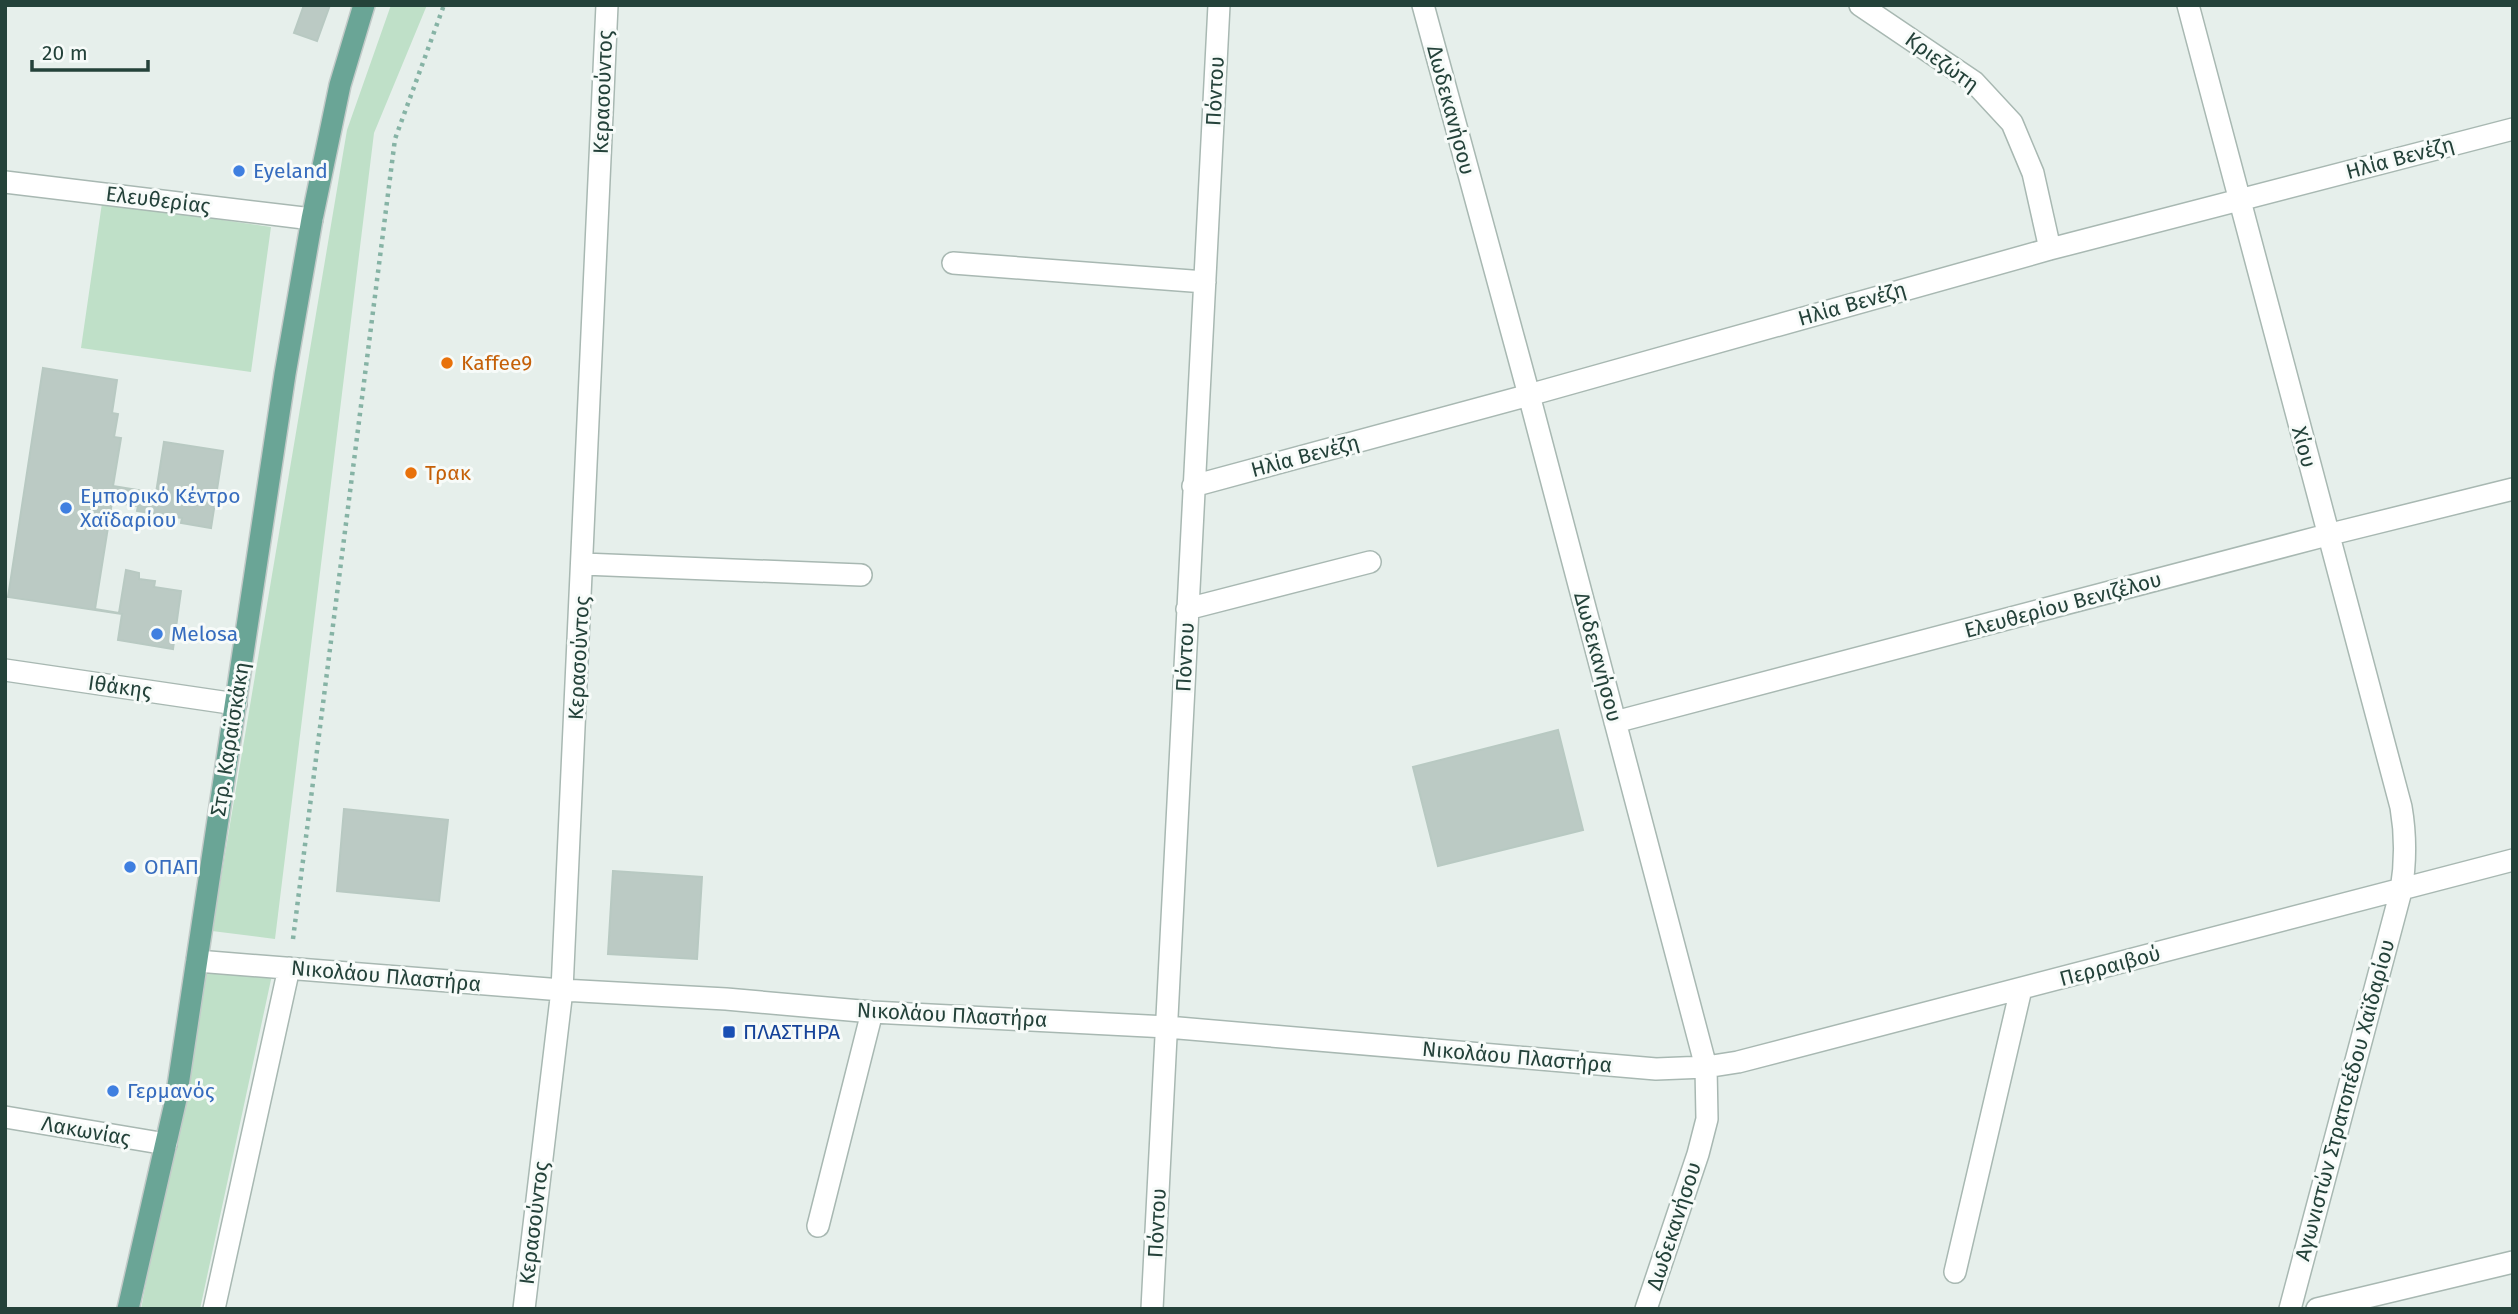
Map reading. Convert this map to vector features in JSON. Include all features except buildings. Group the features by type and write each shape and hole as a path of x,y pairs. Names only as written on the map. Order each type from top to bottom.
{"main road":[{"name":"Στρ. Καραϊσκάκη","path":"128,1309 176,1099 285,374 312,219 340,85 364,5"}],"street":[{"name":"Κερασούντος","path":"524,1309 562,990 607,5"},
{"name":"Πόντου","path":"1152,1309 1219,5"},
{"name":"Δωδεκανήσου","path":"1423,5 1530,395 1706,1067 1707,1119 1646,1309"},
{"name":"Κριεζώτη","path":"1860,5 1974,82 2012,123 2033,173 2050,249"},
{"name":"Χίου","path":"2188,5 2401,807 2406,854 2400,891"},
{"name":"Ηλία Βενέζη","path":"1193,486 1530,395 2050,249 2513,129"},
{"name":"Ελευθερίας","path":"5,181 312,219"},
{"path":"953,263 1205,282"},
{"name":"Ελευθερίου Βενιζέλου","path":"1615,722 2327,535 2513,489"},
{"path":"1187,609 1370,562"},
{"path":"583,564 860,575"},
{"name":"Ιθάκης","path":"5,670 236,704"},
{"name":"Περραιβού","path":"1706,1067 1738,1062 2513,860"},
{"name":"Αγωνιστών Στρατοπέδου Χαϊδαρίου","path":"2290,1309 2400,891"},
{"name":"Νικολάου Πλαστήρα","path":"197,961 872,1012 1167,1027 1656,1069 1706,1067"},
{"path":"214,1309 289,968"},
{"path":"1955,1272 2021,989"},
{"path":"818,1226 872,1012"},
{"name":"Λακωνίας","path":"5,1117 166,1144"},
{"path":"2317,1309 2513,1262"}],"path":[{"path":"289,968 395,139 444,5"}],"green space":[{"path":"391,5 427,5 374,133 275,939 212,931 347,130"},
{"path":"102,203 271,227 251,372 81,348"},
{"path":"205,970 272,975 200,1309 141,1309"}],"place":[{"name":"Eyeland","path":"239,171"},
{"name":"Kaffee9","path":"447,363"},
{"name":"Τρακ","path":"411,473"},
{"name":"Εμπορικό Κέντρο Χαϊδαρίου","path":"66,508"},
{"name":"Melosa","path":"157,634"},
{"name":"ΟΠΑΠ","path":"130,867"},
{"name":"ΠΛΑΣΤΗΡΑ","path":"729,1032"},
{"name":"Γερμανός","path":"113,1091"}]}
